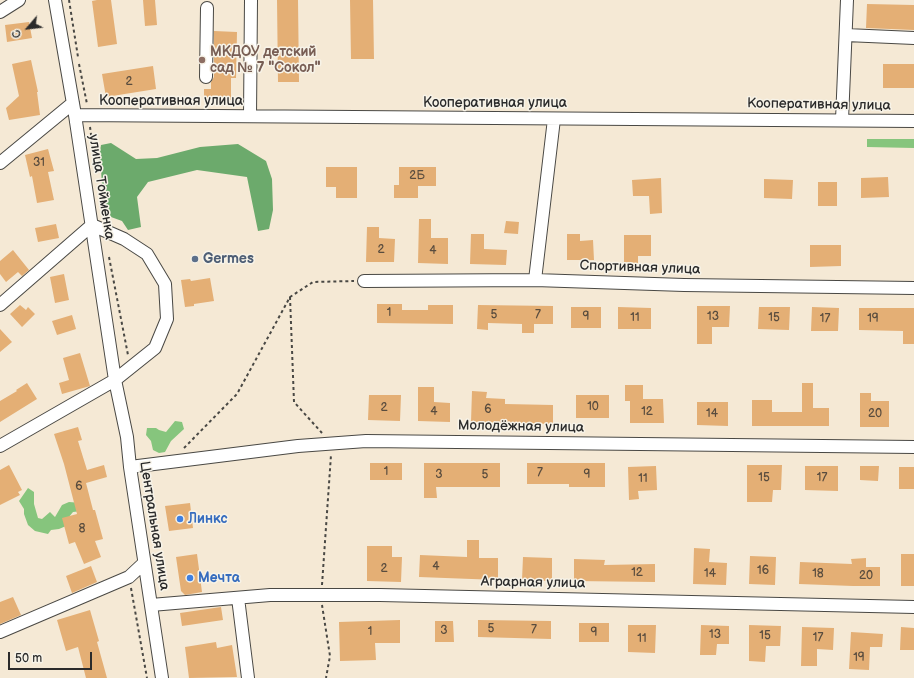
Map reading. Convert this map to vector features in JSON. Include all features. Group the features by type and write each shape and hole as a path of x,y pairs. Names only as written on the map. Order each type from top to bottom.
{"street":[{"path":"0,12 19,0"},
{"name":"улица Тойменка","path":"55,0 75,115 115,380"},
{"path":"250,116 252,0"},
{"path":"842,120 847,0"},
{"path":"206,77 207,8"},
{"path":"846,35 914,38"},
{"path":"0,163 73,103"},
{"name":"Кооперативная улица","path":"75,115 914,121"},
{"path":"535,280 554,118"},
{"path":"0,305 92,225 124,239 147,254 165,284 167,320 155,348 115,380 0,446"},
{"name":"Спортивная улица","path":"364,282 535,280 692,285 914,288"},
{"name":"Центральная улица","path":"115,380 127,437 130,467 162,678"},
{"name":"Молодёжная улица","path":"130,467 298,446 366,440 914,447"},
{"path":"0,632 129,577 144,563"},
{"name":"Аграрная улица","path":"151,605 270,595 388,595 914,607"},
{"path":"238,598 248,678"}],"path":[{"path":"69,0 89,115 96,169"},
{"path":"108,253 130,368"},
{"path":"170,462 237,394 290,297 313,282 364,282"},
{"path":"290,297 294,402 332,443 321,595 330,656 326,678"},
{"path":"129,577 147,678"}],"green space":[{"path":"867,139 914,139 914,148 867,147"},
{"path":"111,143 136,159 157,158 200,147 238,144 266,161 272,179 273,210 269,229 258,231 247,177 197,170 148,182 137,197 141,227 128,230 122,221 111,217 103,202 99,157 101,145"},
{"path":"175,421 182,422 184,429 171,441 165,452 159,453 153,450 151,441 146,435 147,428 156,428 166,432"},
{"path":"28,488 34,492 34,504 38,518 42,519 50,512 55,517 62,505 69,502 82,503 82,511 73,512 68,518 66,526 51,530 48,534 35,531 28,525 24,514 24,509 19,501"}],"building":[{"path":"111,0 117,44 98,47 92,1"},
{"path":"143,0 155,0 157,25 145,26"},
{"path":"277,0 298,0 299,82 278,82"},
{"path":"350,0 373,0 374,59 351,59"},
{"path":"867,4 914,5 914,30 866,28"},
{"path":"29,22 32,38 7,42 5,25"},
{"path":"214,31 237,32 236,78 231,78 231,100 204,99 204,89 211,89 211,82 214,77"},
{"path":"31,60 38,92 40,115 9,120 6,108 19,96 12,64"},
{"path":"883,64 914,64 914,88 883,88"},
{"path":"153,66 156,89 106,97 102,74"},
{"path":"48,149 54,171 48,172 54,200 37,203 32,176 30,177 25,155"},
{"path":"326,167 357,167 357,198 336,198 336,187 326,187"},
{"path":"399,167 436,167 436,186 418,186 418,198 394,198 394,185 399,185"},
{"path":"888,177 889,197 861,198 861,178"},
{"path":"661,178 662,213 650,214 649,196 633,196 632,180"},
{"path":"764,179 793,180 792,199 764,198"},
{"path":"818,182 837,182 837,206 818,206"},
{"path":"419,219 431,219 431,238 448,238 448,264 418,263"},
{"path":"506,221 519,222 518,234 504,233"},
{"path":"56,224 59,238 38,242 35,228"},
{"path":"367,227 379,227 379,238 395,239 394,262 366,262"},
{"path":"471,234 484,234 484,249 507,250 506,265 470,264"},
{"path":"567,234 580,234 580,241 593,240 594,260 567,260"},
{"path":"624,235 651,235 651,256 638,256 638,263 624,262"},
{"path":"810,245 841,245 841,266 810,267"},
{"path":"13,250 29,270 22,276 18,272 6,282 0,274 0,261"},
{"path":"64,274 69,300 55,303 50,277"},
{"path":"210,278 214,301 185,307 181,280 190,279 191,281"},
{"path":"377,304 402,304 402,310 428,310 428,305 453,305 453,324 377,323"},
{"path":"20,305 26,310 28,307 35,314 22,327 10,314"},
{"path":"478,305 553,306 553,324 534,324 534,333 522,333 522,324 488,323 488,330 477,329"},
{"path":"697,306 730,306 729,327 712,327 712,344 697,344"},
{"path":"571,307 601,307 601,328 571,328"},
{"path":"618,307 651,308 651,329 618,329"},
{"path":"759,307 790,307 789,330 758,329"},
{"path":"812,307 839,308 838,331 811,331"},
{"path":"859,308 914,308 914,344 903,344 903,331 859,330"},
{"path":"72,315 76,329 57,335 52,321"},
{"path":"0,329 12,342 0,352"},
{"path":"80,353 90,386 62,394 59,383 69,380 63,358"},
{"path":"27,383 37,399 0,422 0,401"},
{"path":"802,383 813,383 813,408 829,408 829,426 752,426 752,400 772,400 772,412 802,412"},
{"path":"625,385 643,385 643,399 663,399 664,423 630,423 630,401 625,401"},
{"path":"418,387 434,387 434,402 450,403 450,422 418,421"},
{"path":"472,391 487,392 486,398 505,399 505,404 553,405 553,424 471,422"},
{"path":"860,393 871,393 871,401 889,401 889,427 860,427"},
{"path":"369,395 401,395 400,421 368,420"},
{"path":"576,395 609,395 609,418 576,418"},
{"path":"697,402 728,402 728,426 697,425"},
{"path":"78,427 82,440 78,441 87,470 104,465 107,477 86,483 103,539 95,541 101,557 84,564 75,542 69,544 62,518 77,514 64,464 54,434"},
{"path":"370,463 402,463 402,480 370,480"},
{"path":"424,463 500,463 500,487 436,487 437,498 424,498"},
{"path":"527,463 605,463 605,487 569,487 569,484 527,484"},
{"path":"9,465 22,490 18,492 20,495 0,505 0,470"},
{"path":"747,465 782,465 781,490 773,490 772,502 747,502"},
{"path":"656,466 657,490 638,491 639,499 629,500 628,467"},
{"path":"805,466 838,466 838,491 805,490"},
{"path":"860,466 879,466 878,481 860,480"},
{"path":"899,467 914,467 914,489 899,489"},
{"name":"Линкс","path":"190,503 193,528 169,531 165,506"},
{"path":"467,540 479,540 479,558 498,558 498,580 419,577 420,555 467,557"},
{"path":"367,546 392,546 392,557 402,557 401,582 367,581"},
{"path":"694,548 710,549 709,562 727,563 726,585 693,584"},
{"name":"Мечта","path":"197,554 202,592 185,595 181,591 176,557"},
{"path":"901,554 914,554 914,586 901,586"},
{"path":"750,556 776,557 775,585 749,584"},
{"path":"523,557 552,558 552,581 522,580"},
{"path":"866,558 866,567 880,567 880,586 799,584 800,562 852,564 851,559"},
{"path":"574,559 605,560 604,565 655,564 655,582 574,581"},
{"path":"91,566 97,582 72,593 66,576"},
{"path":"13,597 21,615 0,624 0,602"},
{"path":"221,607 223,620 182,626 180,613"},
{"path":"90,610 99,641 97,642 107,678 86,678 78,647 66,651 57,620"},
{"path":"400,620 400,643 375,643 376,660 340,661 339,622"},
{"path":"478,620 551,621 551,639 478,637"},
{"path":"435,621 453,621 454,642 435,642"},
{"path":"579,623 609,623 609,642 579,642"},
{"path":"628,625 656,625 655,653 628,652"},
{"path":"701,625 729,626 729,644 717,644 716,655 700,655"},
{"path":"749,625 781,626 780,646 766,646 765,662 749,661"},
{"path":"802,627 834,628 833,650 817,649 817,666 801,666"},
{"path":"901,627 914,628 914,650 900,650"},
{"path":"851,632 883,634 882,647 870,647 869,670 849,669"},
{"path":"216,642 217,648 232,645 237,677 189,678 185,647"}],"place":[{"name":"МКДОУ детский сад № 7 \"Сокол\"","path":"202,60"},
{"name":"Germes","path":"195,259"},
{"name":"Линкс","path":"180,519"},
{"name":"Мечта","path":"190,578"}]}
